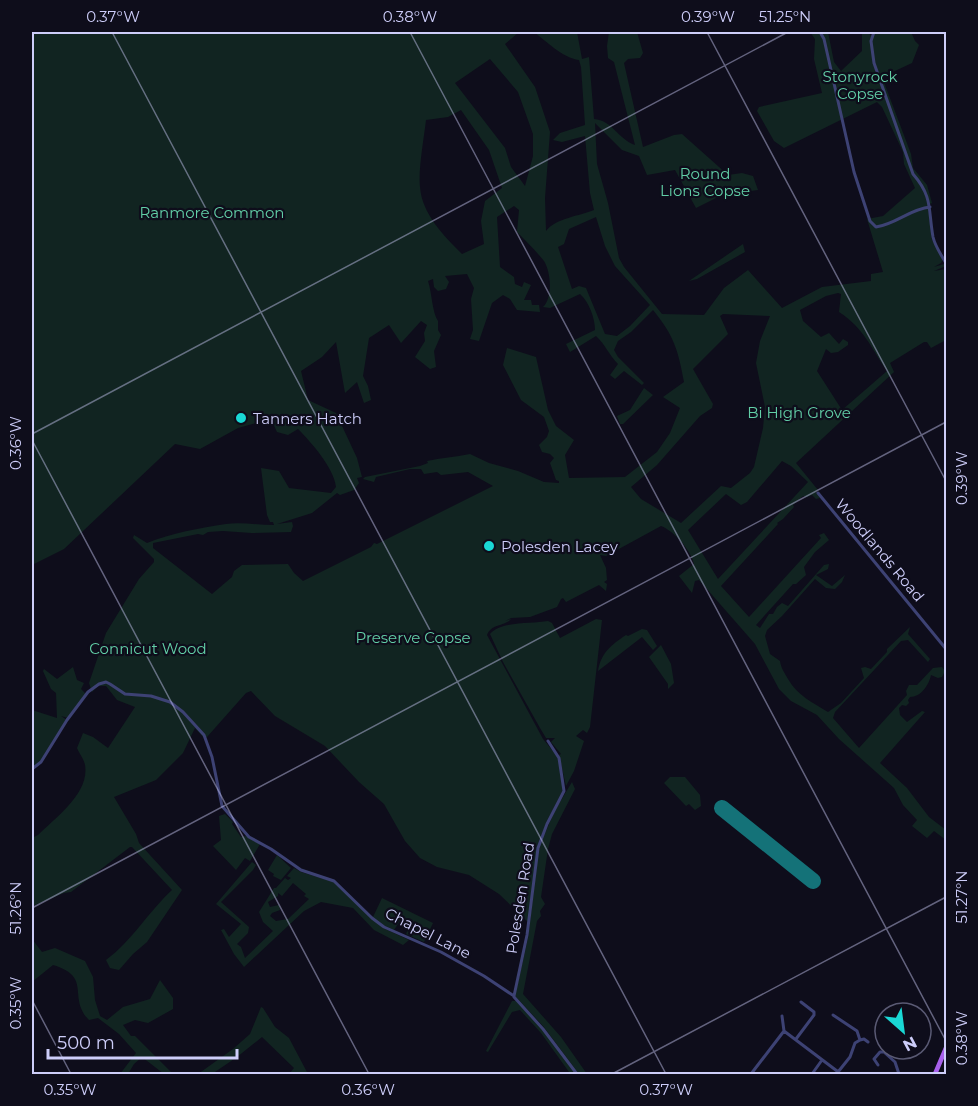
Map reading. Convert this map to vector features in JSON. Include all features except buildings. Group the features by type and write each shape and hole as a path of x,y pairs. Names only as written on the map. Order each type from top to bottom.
{"main road":[{"path":"935,1074 946,1048"}],"street":[{"path":"820,32 824,39 854,172 870,221 876,227 886,225 912,211 930,207"},
{"path":"874,32 871,41 874,63 913,174 925,187 930,207 933,238 946,263"},
{"name":"Woodlands Road","path":"818,493 946,649"},
{"name":"Chapel Lane","path":"32,770 45,757 67,720 92,688 106,682 125,694 151,696 170,702 183,712 204,735 212,758 222,806 249,837 301,870 334,880 384,927 441,952 514,996 543,1029 577,1074"},
{"name":"Polesden Road","path":"514,996 527,935 538,848 564,791 559,758 548,741"},
{"path":"796,1039 814,1015 814,1012 801,1002"},
{"path":"833,1015 856,1031 860,1040"},
{"path":"751,1074 784,1031 782,1016"},
{"path":"784,1031 840,1073 855,1043 864,1039 868,1042"},
{"path":"878,1065 874,1059 880,1052 884,1052 895,1062 899,1074"},
{"path":"812,1074 822,1060"}],"green space":[{"path":"32,32 519,32 505,44 535,87 550,132 545,198 546,231 562,220 594,210 590,193 585,136 562,142 553,140 560,133 585,125 579,60 561,53 534,32 577,32 582,59 589,57 594,119 606,123 624,139 635,145 614,62 608,58 607,46 609,32 637,32 643,53 640,58 628,59 624,63 643,147 682,134 728,175 742,173 753,176 758,190 722,195 696,208 675,170 647,175 639,156 622,150 595,123 597,164 608,203 619,258 624,267 662,314 704,315 724,288 748,270 782,308 822,287 871,281 871,274 883,272 867,219 883,216 915,188 904,164 903,152 882,107 877,102 784,148 774,141 757,111 759,107 822,93 814,59 815,39 810,32 828,32 834,62 841,71 862,51 862,32 867,32 873,37 876,32 911,32 919,45 912,63 882,77 911,154 913,168 927,185 932,203 928,205 932,240 943,259 934,267 944,264 946,266 934,271 946,269 946,340 931,348 927,342 924,342 890,363 894,372 796,463 818,490 816,492 820,498 816,499 812,495 803,496 721,586 749,617 821,538 819,535 824,533 829,540 815,552 804,567 806,575 793,584 756,625 760,628 769,614 773,614 782,603 788,606 824,565 829,564 828,569 816,575 832,586 845,575 835,589 826,588 815,579 767,630 765,636 770,654 780,661 796,690 828,712 841,703 864,678 861,668 871,669 887,652 887,649 910,627 908,634 930,659 928,662 908,640 901,641 835,712 833,718 859,748 907,695 909,685 917,685 933,668 942,667 945,671 942,677 931,675 924,690 910,697 906,706 902,705 899,708 900,715 907,722 922,711 925,712 880,763 907,788 929,817 946,830 946,840 934,831 927,838 912,826 917,820 903,805 894,788 839,739 817,715 791,701 779,689 755,644 699,580 695,581 692,593 679,576 694,564 686,547 661,526 606,556 600,555 606,568 607,580 604,582 607,584 606,591 599,585 566,602 563,598 557,607 530,617 511,618 489,631 487,635 543,739 558,757 563,790 538,844 528,922 499,894 469,875 437,867 420,858 405,841 384,804 359,782 325,746 275,716 251,691 246,693 207,737 203,737 195,728 183,753 156,780 114,797 139,843 182,890 147,942 119,970 110,968 106,960 124,944 172,890 130,847 71,892 35,905 32,909 32,838 62,813 82,785 85,765 77,748 83,733 108,748 135,707 117,700 106,686 98,686 92,692 89,683 106,633 139,579 154,562 154,559 133,538 134,535 147,543 196,529 226,524 274,525 267,515 261,468 279,471 289,488 331,493 336,487 331,472 321,456 298,429 288,435 277,432 271,419 238,428 200,449 175,444 64,549 32,565","holes":["490,59 518,92 533,134 533,156 525,186 511,167 505,148 455,83","461,110 489,150 502,188 485,201 481,221 484,244 462,254 435,224 422,197 420,172 426,120 448,117","514,206 519,210 517,232 544,261 548,272 550,291 543,307 550,308 580,294 591,310 595,330 566,344 570,352 596,336 618,364 610,375 615,379 624,371 642,385 644,383 614,350 618,341 631,332 653,310 674,343 684,382 663,397 680,408 670,433 657,452 625,477 569,478 565,455 574,440 556,426 548,410 536,357 507,348 503,365 521,400 544,417 549,431 547,437 539,445 542,452 554,458 550,463 559,483 544,482 470,454 427,461 428,463 420,466 365,477 363,479 374,482 376,477 410,469 421,469 424,474 437,472 441,475 468,472 493,486 377,544 374,543 371,547 303,581 288,564 242,565 212,594 153,548 153,543 203,535 208,532 291,532 292,522 277,524 312,513 337,493 340,495 354,490 359,483 357,478 362,477 357,458 336,413 308,400 301,371 322,357 336,342 345,393 357,382 364,403 371,400 363,376 369,338 389,325 401,343 421,321 427,325 424,333 425,341 415,357 430,369 436,367 434,351 441,335 428,281 433,279 434,287 438,291 446,289 449,282 445,276 467,274 474,288 471,299 473,330 470,339 479,341 492,303 503,295 510,299 517,310 540,312 539,305 532,305 531,300 524,300 531,285 524,282 522,287 515,284 514,277 500,267 497,217","596,217 605,246 615,266 650,305 617,336 605,334 586,288 579,286 572,289 558,247 564,244 569,229","841,294 839,312 861,332 887,371 842,410 817,371 826,349 831,353 838,352 848,345 848,342 843,339 839,344 829,333 821,337 803,321 800,310 826,296","723,314 770,316 760,341 756,363 765,407 763,428 754,467 731,488 721,486 681,523 641,499 631,487 657,465 700,416 712,408 713,404 693,369 728,334 720,316","782,461 808,482 718,579 688,530 726,494 741,505 747,502"]},
{"path":"743,244 745,252 697,279 689,281"},
{"path":"644,388 653,395 623,424 620,424 617,416 630,410"},
{"path":"596,619 602,620 590,727 587,733 583,730 576,736 584,741 574,771 566,786 559,755 561,754 551,742 555,738 546,738 503,662 490,634 509,625 548,621 552,623 560,638"},
{"path":"642,629 647,630 657,646 653,650 642,637 598,671 604,654 611,646 626,635"},
{"path":"661,645 671,664 674,683 668,689 668,684 649,657"},
{"path":"73,667 77,680 84,683 81,689 86,694 68,718 61,716 67,720 45,757 32,769 32,710 57,718 56,693 51,689 43,671 44,669 57,679"},
{"path":"670,777 685,777 700,795 701,806 695,810 689,804 686,806 664,783"},
{"path":"572,782 575,789 552,834 548,849 541,897 545,904 537,921 523,994 561,1037 587,1074 579,1074 543,1026 515,996 528,938 539,847 555,810"},
{"path":"225,814 233,822 232,824 241,837 246,836 260,844 250,861 245,858 236,870 213,846 221,840 219,816"},
{"path":"277,855 291,868 281,880 268,870"},
{"path":"252,862 256,865 221,902 249,927 248,933 237,944 241,947 245,958 273,931 263,922 259,912 274,888 285,878 288,880 291,878 287,876 294,868 334,882 383,928 409,940 403,945 374,930 353,908 321,902 304,911 244,967 221,930 224,929 229,937 241,924 216,904","holes":["293,883 306,894 304,896 309,899 288,919 276,921 270,916 280,910 279,905 270,907 268,902 278,896 278,893 282,896"]},
{"path":"382,898 433,923 424,942 406,934 408,929 398,924 394,930 373,917"},
{"path":"32,939 42,952 55,948 85,961 93,977 95,1000 100,1016 107,1020 123,1007 150,999 160,980 173,998 173,1009 148,1023 135,1020 123,1025 131,1036 135,1036 173,1074 164,1074 142,1057 128,1074 120,1074 136,1053 119,1034 98,1018 89,1020 83,1012 76,982 65,970 53,965 32,982"},
{"path":"512,1001 516,1001 543,1029 576,1074 566,1074 569,1072 541,1033 520,1010 512,1012 488,1052 486,1051"},
{"path":"261,1007 275,1027 289,1038 308,1074 289,1074 294,1068 262,1037 212,1074 198,1074 250,1034"}],"runway":[{"path":"722,808 813,881"}],"place":[{"name":"Tanners Hatch","path":"241,418"},
{"name":"Polesden Lacey","path":"489,546"}],"park label":[{"name":"Stonyrock Copse","path":"860,84"},
{"name":"Round Lions Copse","path":"705,182"},
{"name":"Ranmore Common","path":"212,212"},
{"name":"Bi High Grove","path":"799,412"},
{"name":"Preserve Copse","path":"413,637"},
{"name":"Connicut Wood","path":"148,648"}]}
